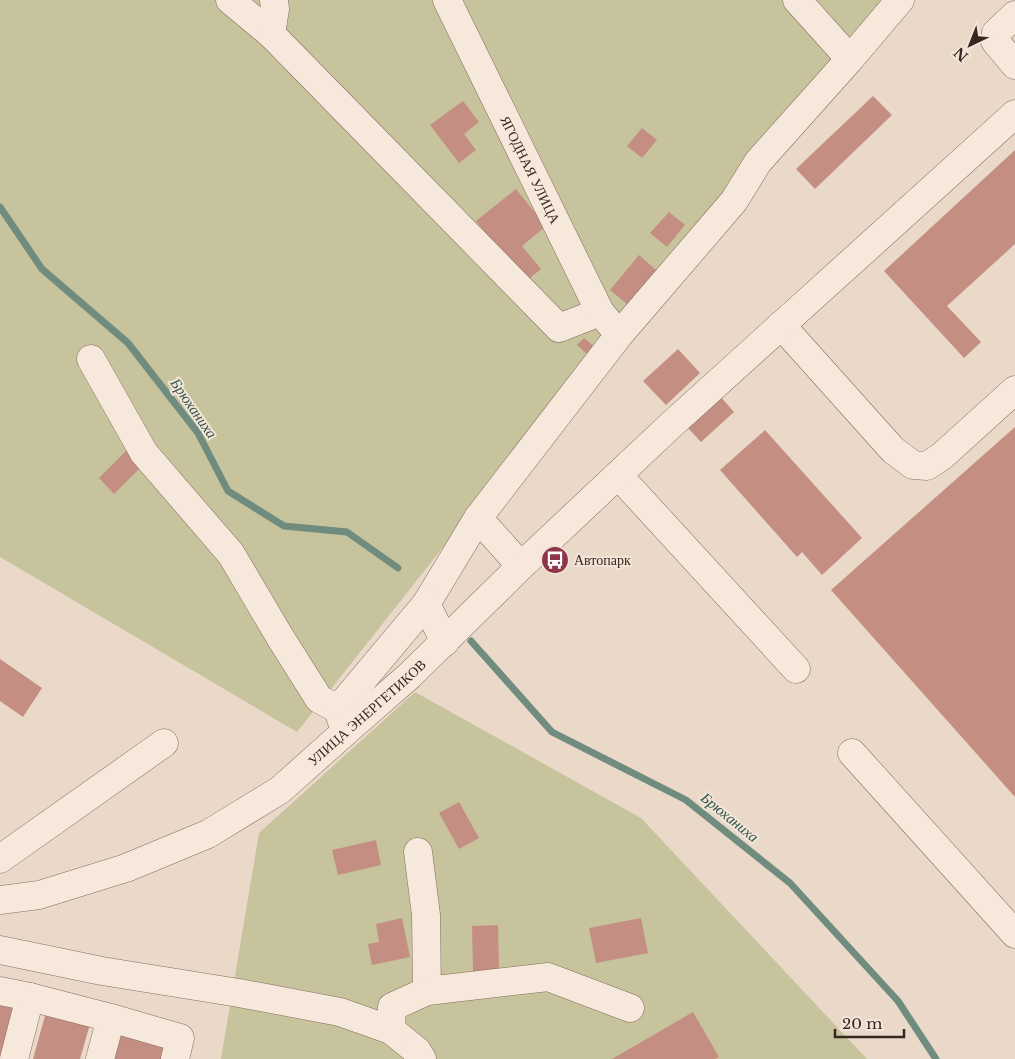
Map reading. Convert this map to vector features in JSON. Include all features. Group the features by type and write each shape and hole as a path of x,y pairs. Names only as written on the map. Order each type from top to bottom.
{"street":[{"path":"230,0 271,34 559,328 600,312"},
{"path":"271,34 275,9 274,0"},
{"name":"ЯГОДНАЯ УЛИЦА","path":"447,0 600,312 619,335"},
{"path":"796,0 850,59"},
{"path":"91,359 144,454 231,554 319,699 341,720 426,604 478,518 619,335 734,201 758,162 900,0"},
{"path":"1015,15 996,33 996,41 1015,65"},
{"name":"УЛИЦА ЭНЕРГЕТИКОВ","path":"0,900 39,894 126,868 208,834 280,790 341,720 409,676 521,566 671,425 1015,114"},
{"path":"781,326 893,450 913,465 927,466 942,456 1015,390"},
{"path":"618,475 796,669"},
{"path":"478,518 521,566"},
{"path":"426,604 445,642"},
{"path":"0,859 164,743"},
{"path":"852,753 1015,934"},
{"path":"418,852 426,915 427,991"},
{"path":"0,950 102,971 239,993 340,1012 391,1030 417,1051 422,1059"},
{"path":"391,1030 392,1006 427,991 548,977 630,1008"},
{"path":"0,990 111,1018 180,1038 175,1059"},
{"path":"14,1059 30,997"},
{"path":"100,1059 111,1018"}],"shaded area":[{"path":"0,0 887,0 625,317 297,732 0,557"},
{"path":"415,692 641,818 867,1059 221,1059 259,833"}],"building":[{"path":"873,96 892,115 815,189 796,169"},
{"path":"463,101 479,122 464,134 476,150 459,163 430,125"},
{"path":"642,128 657,140 642,158 627,146"},
{"path":"1015,150 1015,244 947,306 981,342 964,358 884,271"},
{"path":"516,189 546,226 522,246 541,269 525,282 476,221"},
{"path":"669,212 685,225 667,247 650,233"},
{"path":"639,255 656,270 628,305 610,290"},
{"path":"584,338 594,346 587,354 577,345"},
{"path":"678,349 700,373 666,405 643,381"},
{"path":"720,396 734,412 701,442 686,426"},
{"path":"1015,427 1015,797 831,590"},
{"path":"765,430 862,538 822,575 802,552 797,557 720,470"},
{"path":"134,443 145,463 114,494 99,478"},
{"path":"0,659 42,688 23,717 0,701"},
{"path":"459,802 479,838 459,849 439,813"},
{"path":"376,840 381,865 338,875 332,850"},
{"path":"402,918 410,957 372,965 368,944 379,942 376,924"},
{"path":"641,918 648,953 596,963 589,928"},
{"path":"498,925 499,971 473,971 472,926"},
{"path":"0,1004 14,1008 1,1059 0,1059"},
{"path":"46,1012 90,1024 80,1059 33,1059"},
{"path":"693,1012 719,1057 715,1059 612,1059"},
{"path":"119,1030 167,1043 162,1059 112,1059"}],"waterway":[{"name":"Брюханиха","path":"0,207 42,269 128,343 198,433 228,491 284,526 347,532 398,568"},
{"name":"Брюханиха","path":"471,641 552,732 686,800 790,883 898,1001 936,1059"}],"place":[{"name":"Автопарк","path":"555,560"}]}
